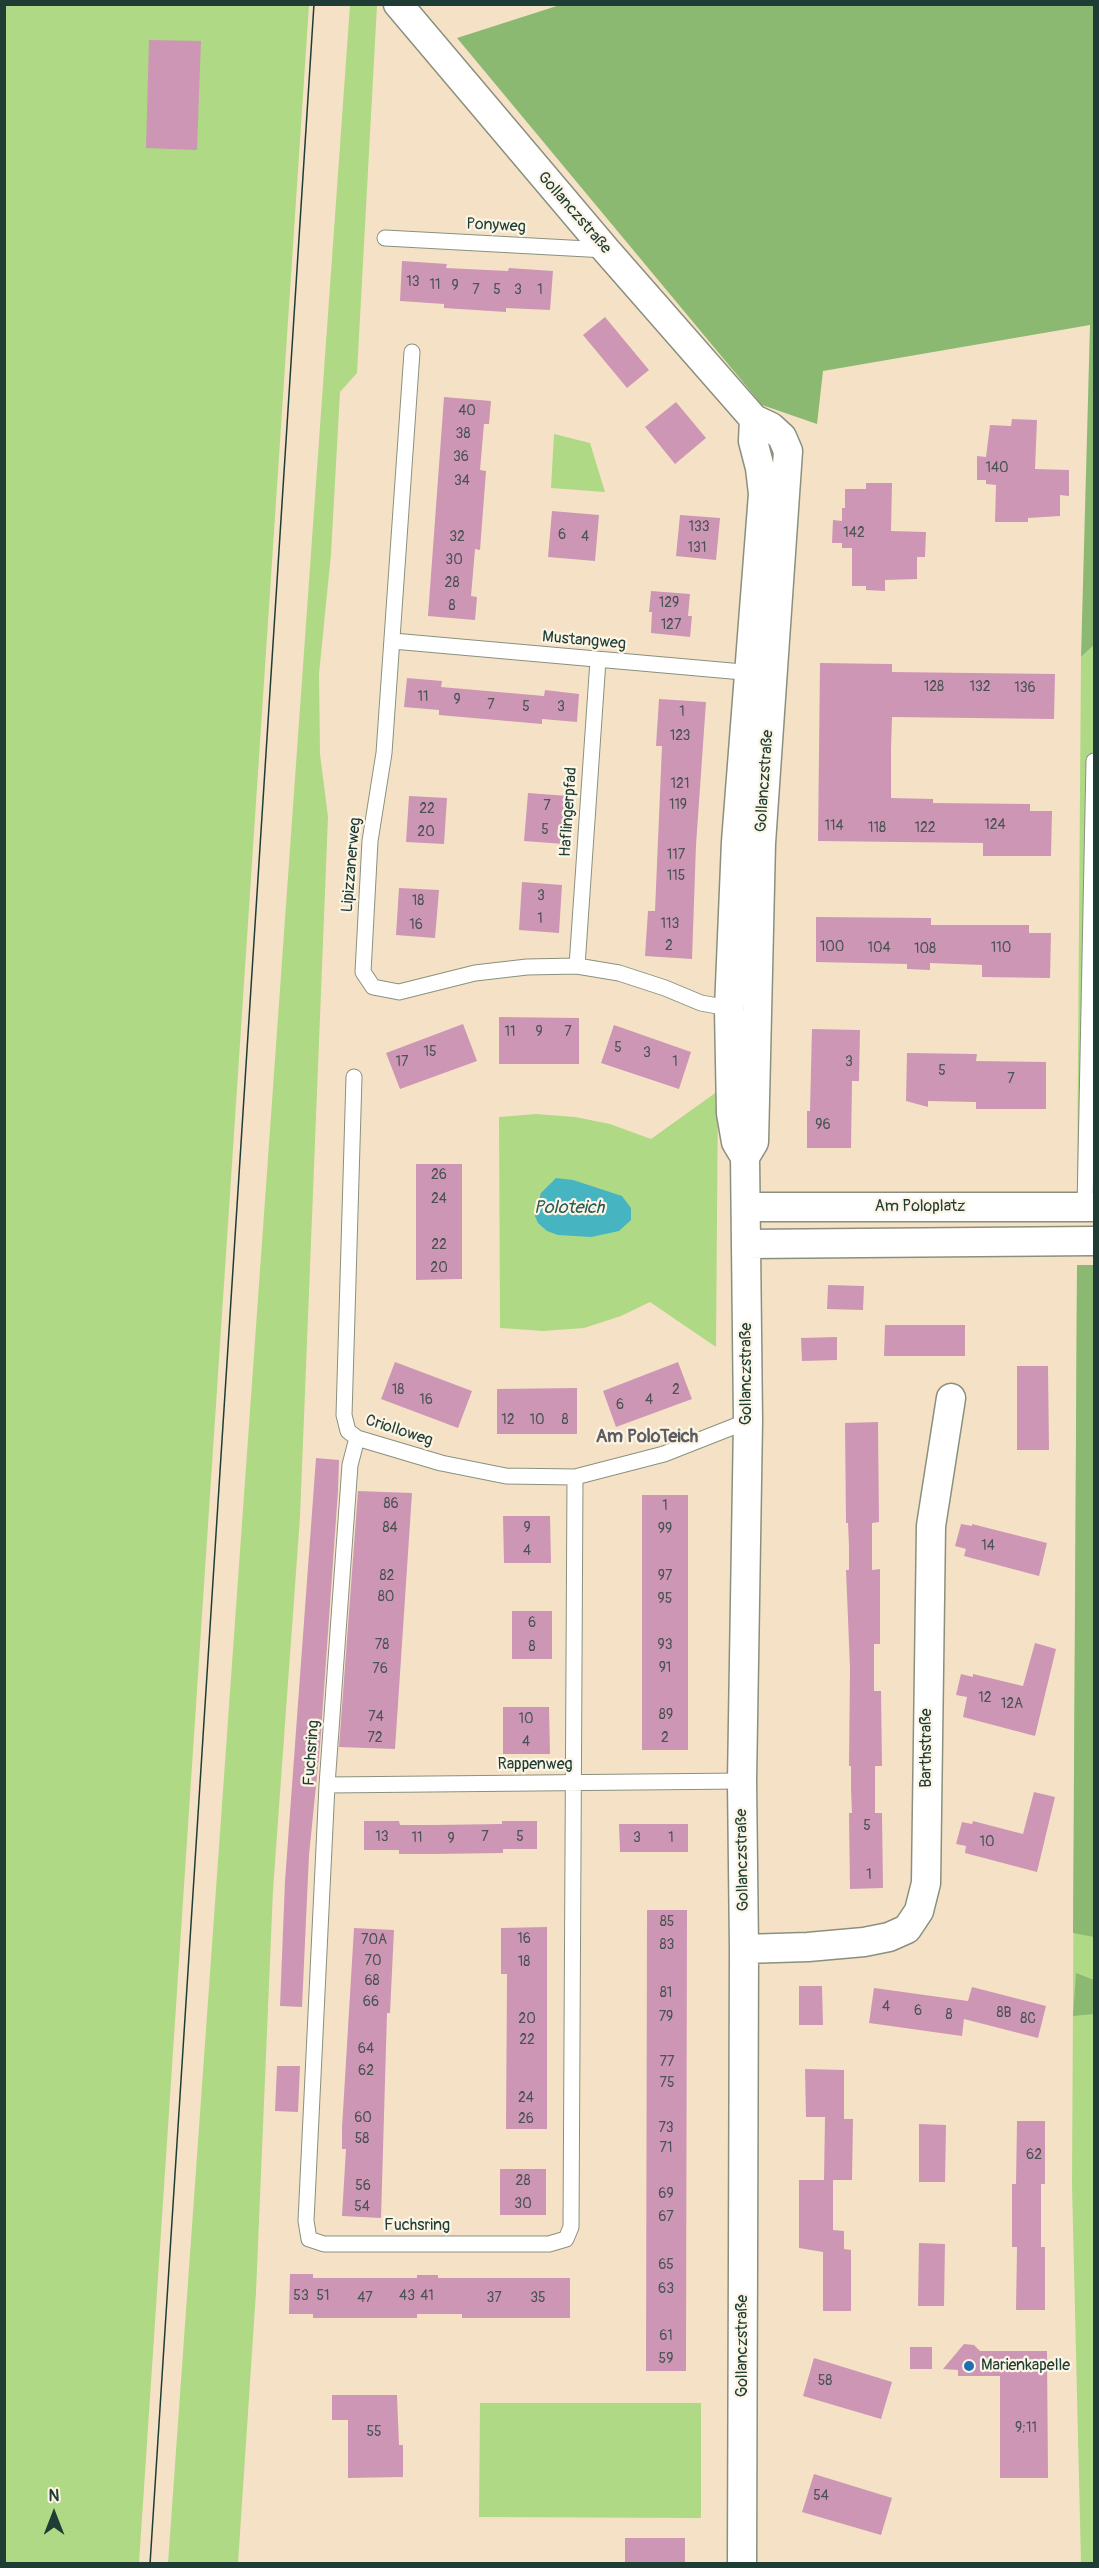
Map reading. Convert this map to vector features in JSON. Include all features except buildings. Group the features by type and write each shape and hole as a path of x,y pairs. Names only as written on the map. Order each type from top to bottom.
{"street":[{"name":"Gollanczstraße","path":"398,4 606,250 754,418 753,441 760,468 762,494 760,674 736,842 742,1009 731,1113 736,1142 745,1157 747,1244 748,1421 742,1781 744,1949 742,2564"},
{"name":"Am Poloplatz","path":"746,1207 1090,1207"},
{"path":"747,1244 1095,1241"},
{"name":"Barthstraße","path":"744,1949 864,1942 889,1937 907,1929 919,1911 926,1883 931,1527 951,1398"}],"lane":[{"name":"Ponyweg","path":"385,238 606,250"},
{"name":"Lipizzanerweg","path":"412,352 393,641 384,753 370,841 363,972 373,987 399,992 475,973 527,967 577,966 619,973 701,1003 742,1009"},
{"name":"Mustangweg","path":"393,641 760,674"},
{"name":"Haflingerpfad","path":"577,966 598,660"},
{"path":"1090,1207 1095,761"},
{"name":"Criolloweg","path":"354,1077 344,1415 348,1431 357,1438 441,1463 506,1476 575,1477 663,1454 748,1421"},
{"name":"Fuchsring","path":"357,1438 350,1465 327,1785 306,2221 309,2239 324,2244 549,2244 566,2239 571,2227 575,1477"},
{"name":"Rappenweg","path":"327,1785 742,1781"}],"green space":[{"path":"563,4 1094,5 1094,645 1081,657 1090,325 823,371 817,424 762,405 457,38"},
{"path":"5,5 309,5 139,2563 5,2564"},
{"path":"350,5 377,5 357,373 340,392 331,554 319,674 320,754 328,817 300,1517 273,1890 256,2292 238,2563 168,2563"},
{"path":"554,434 590,443 605,492 551,488"},
{"path":"1094,645 1094,1187 1077,1188 1081,657"},
{"path":"718,1091 716,1347 650,1302 621,1316 584,1328 543,1331 500,1328 499,1117 536,1114 575,1117 610,1124 651,1139"},
{"path":"1077,1265 1094,1265 1094,2564 1081,2563 1072,2184"},
{"path":"1077,1265 1094,1265 1094,1937 1073,1933"},
{"path":"1076,1973 1094,1980 1094,2014 1073,2016"},
{"path":"480,2403 701,2403 701,2518 479,2517"}],"water":[{"name":"Poloteich","path":"556,1178 573,1180 622,1196 631,1208 631,1220 619,1231 591,1237 558,1235 547,1231 538,1223 535,1216 541,1193"}],"tram line":[{"path":"150,2564 314,4"}],"place":[{"name":"Marienkapelle","path":"969,2366"}],"district":[{"name":"Am PoloTeich","path":"647,1437"}]}
